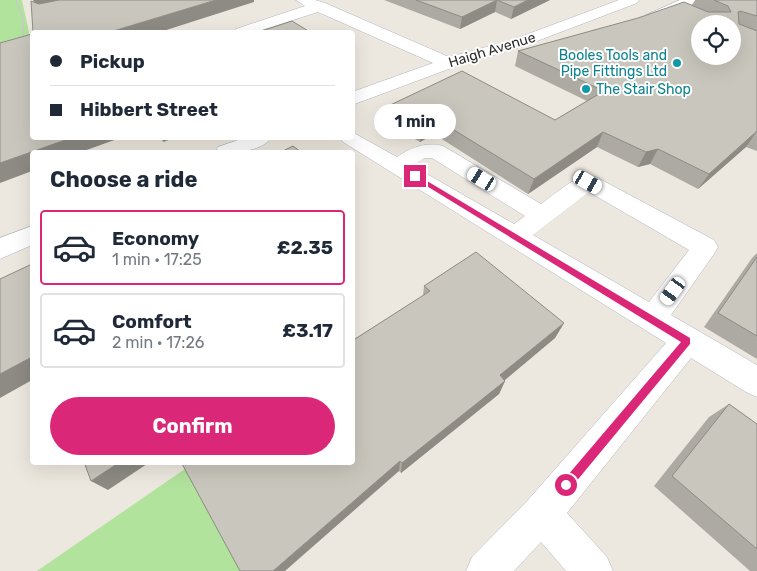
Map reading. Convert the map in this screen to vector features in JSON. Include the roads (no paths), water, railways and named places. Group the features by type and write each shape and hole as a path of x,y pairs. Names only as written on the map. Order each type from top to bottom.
{"street":[{"path":"303,0 448,63"},
{"name":"Haigh Avenue","path":"355,98 448,63 537,36 632,0"},
{"path":"654,0 687,8"},
{"path":"248,30 320,6"},
{"path":"636,23 687,8"},
{"path":"537,36 557,47"},
{"path":"231,150 256,140"},
{"path":"353,140 757,382"},
{"path":"398,166 418,152 436,151 542,216"},
{"path":"515,236 588,182 705,248 652,320"},
{"path":"0,249 30,236"},
{"path":"486,571 542,514 687,341"},
{"path":"542,514 593,571"}],"place":[{"name":"Booles Tools and Pipe Fittings Ltd","path":"677,63"},
{"name":"The Stair Shop","path":"586,89"}]}
